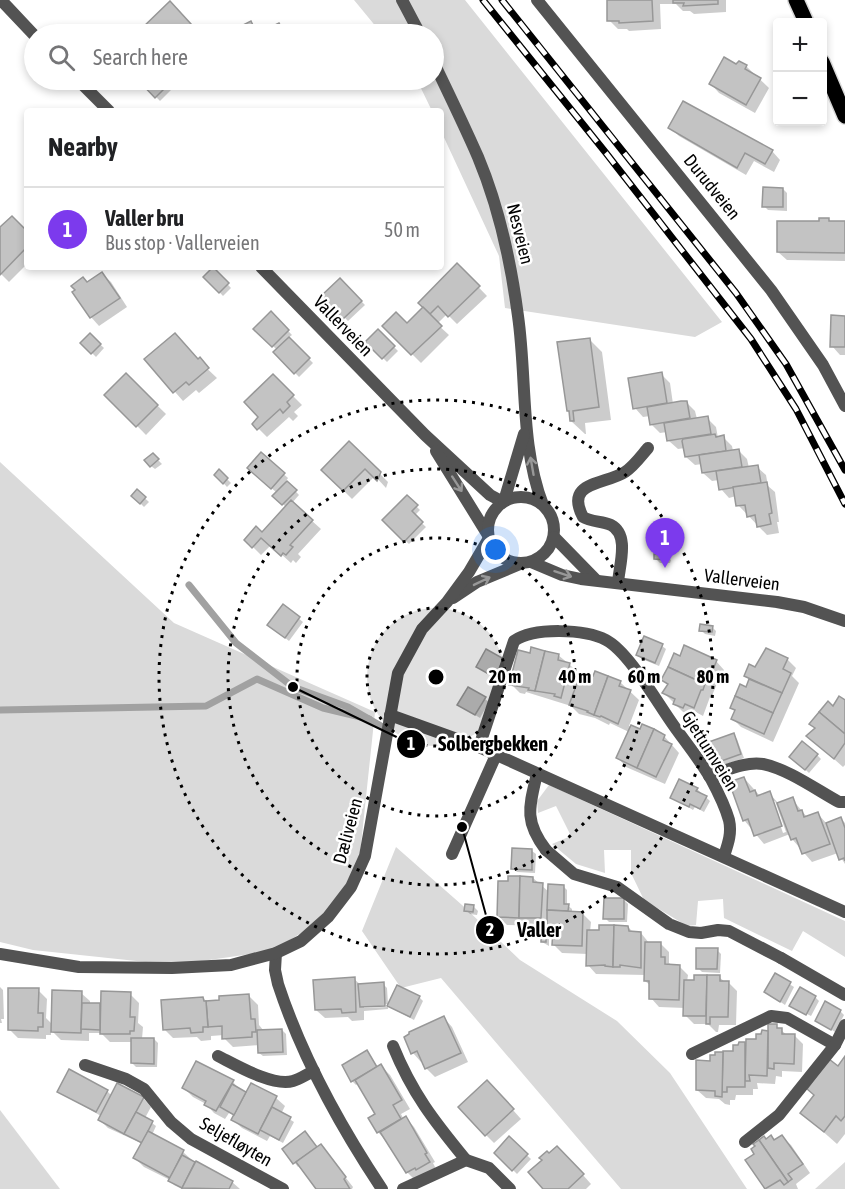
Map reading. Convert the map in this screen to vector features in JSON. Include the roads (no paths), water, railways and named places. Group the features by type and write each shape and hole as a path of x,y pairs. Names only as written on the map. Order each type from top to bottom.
{"main road":[{"path":"797,0 804,18"},
{"path":"826,72 845,116"}],"street":[{"path":"1,0 24,24"},
{"path":"402,0 415,24"},
{"name":"Durudveien","path":"537,0 771,290 823,364 845,406"},
{"name":"Nesveien","path":"444,84 479,159 499,220 512,271 519,318 526,427 535,484 543,505"},
{"path":"88,90 106,108"},
{"name":"Vallerveien","path":"264,270 425,435 490,495 503,502"},
{"name":"Nesveien","path":"503,502 526,427"},
{"name":"Vallerveien","path":"425,435 488,537"},
{"path":"618,584 623,542 619,530 609,524 582,518 577,500 588,486 624,473 648,448"},
{"path":"517,497 531,498 543,505 554,525 554,537 542,557 526,563 506,560 495,551 488,537 489,523 494,511 503,502 517,497"},
{"name":"Dæliveien","path":"0,954 79,967 172,968 231,965 276,952 301,941 328,917 351,887 365,856 398,673 422,629 447,602 469,572 488,537"},
{"path":"554,537 596,580"},
{"name":"Vallerveien","path":"526,563 581,579 777,602 804,607 845,621"},
{"name":"Dæliveien","path":"447,602 477,582 526,563"},
{"name":"Gjettumveien","path":"479,747 514,641 522,635 572,632 591,634 607,641 620,651 709,776 721,798 730,822 730,838 724,856"},
{"path":"390,715 479,747 845,912"},
{"path":"452,854 496,755"},
{"path":"709,776 743,765 762,764 784,772 839,802 845,802"},
{"path":"537,774 529,804 531,825 546,850 574,874 617,887 669,924 689,932 729,931 845,995"},
{"path":"276,952 275,970 278,984 314,1071 353,1146 382,1189"},
{"path":"692,1054 771,1016 787,1018 835,1044"},
{"path":"745,1142 779,1115 835,1044 845,1025"},
{"path":"393,1046 404,1073 428,1113 466,1160 489,1168 510,1189"},
{"path":"218,1056 241,1068 279,1081 293,1081 314,1071"},
{"name":"Seljefløyten","path":"85,1065 126,1079 144,1089 171,1122 191,1139 283,1189"},
{"path":"403,1189 466,1160"}],"waterway":[{"path":"189,585 236,643 293,687 348,707 381,726"},
{"path":"0,710 206,706 257,679 323,708 369,719"}],"railway":[{"path":"483,0 751,339 796,409 845,504"},
{"path":"502,0 736,293 786,364 845,470"}],"place":[{"name":"Valler bru","path":"665,568"},
{"name":"Solbergbekken","path":"293,687"},
{"name":"Valler","path":"462,827"}]}
